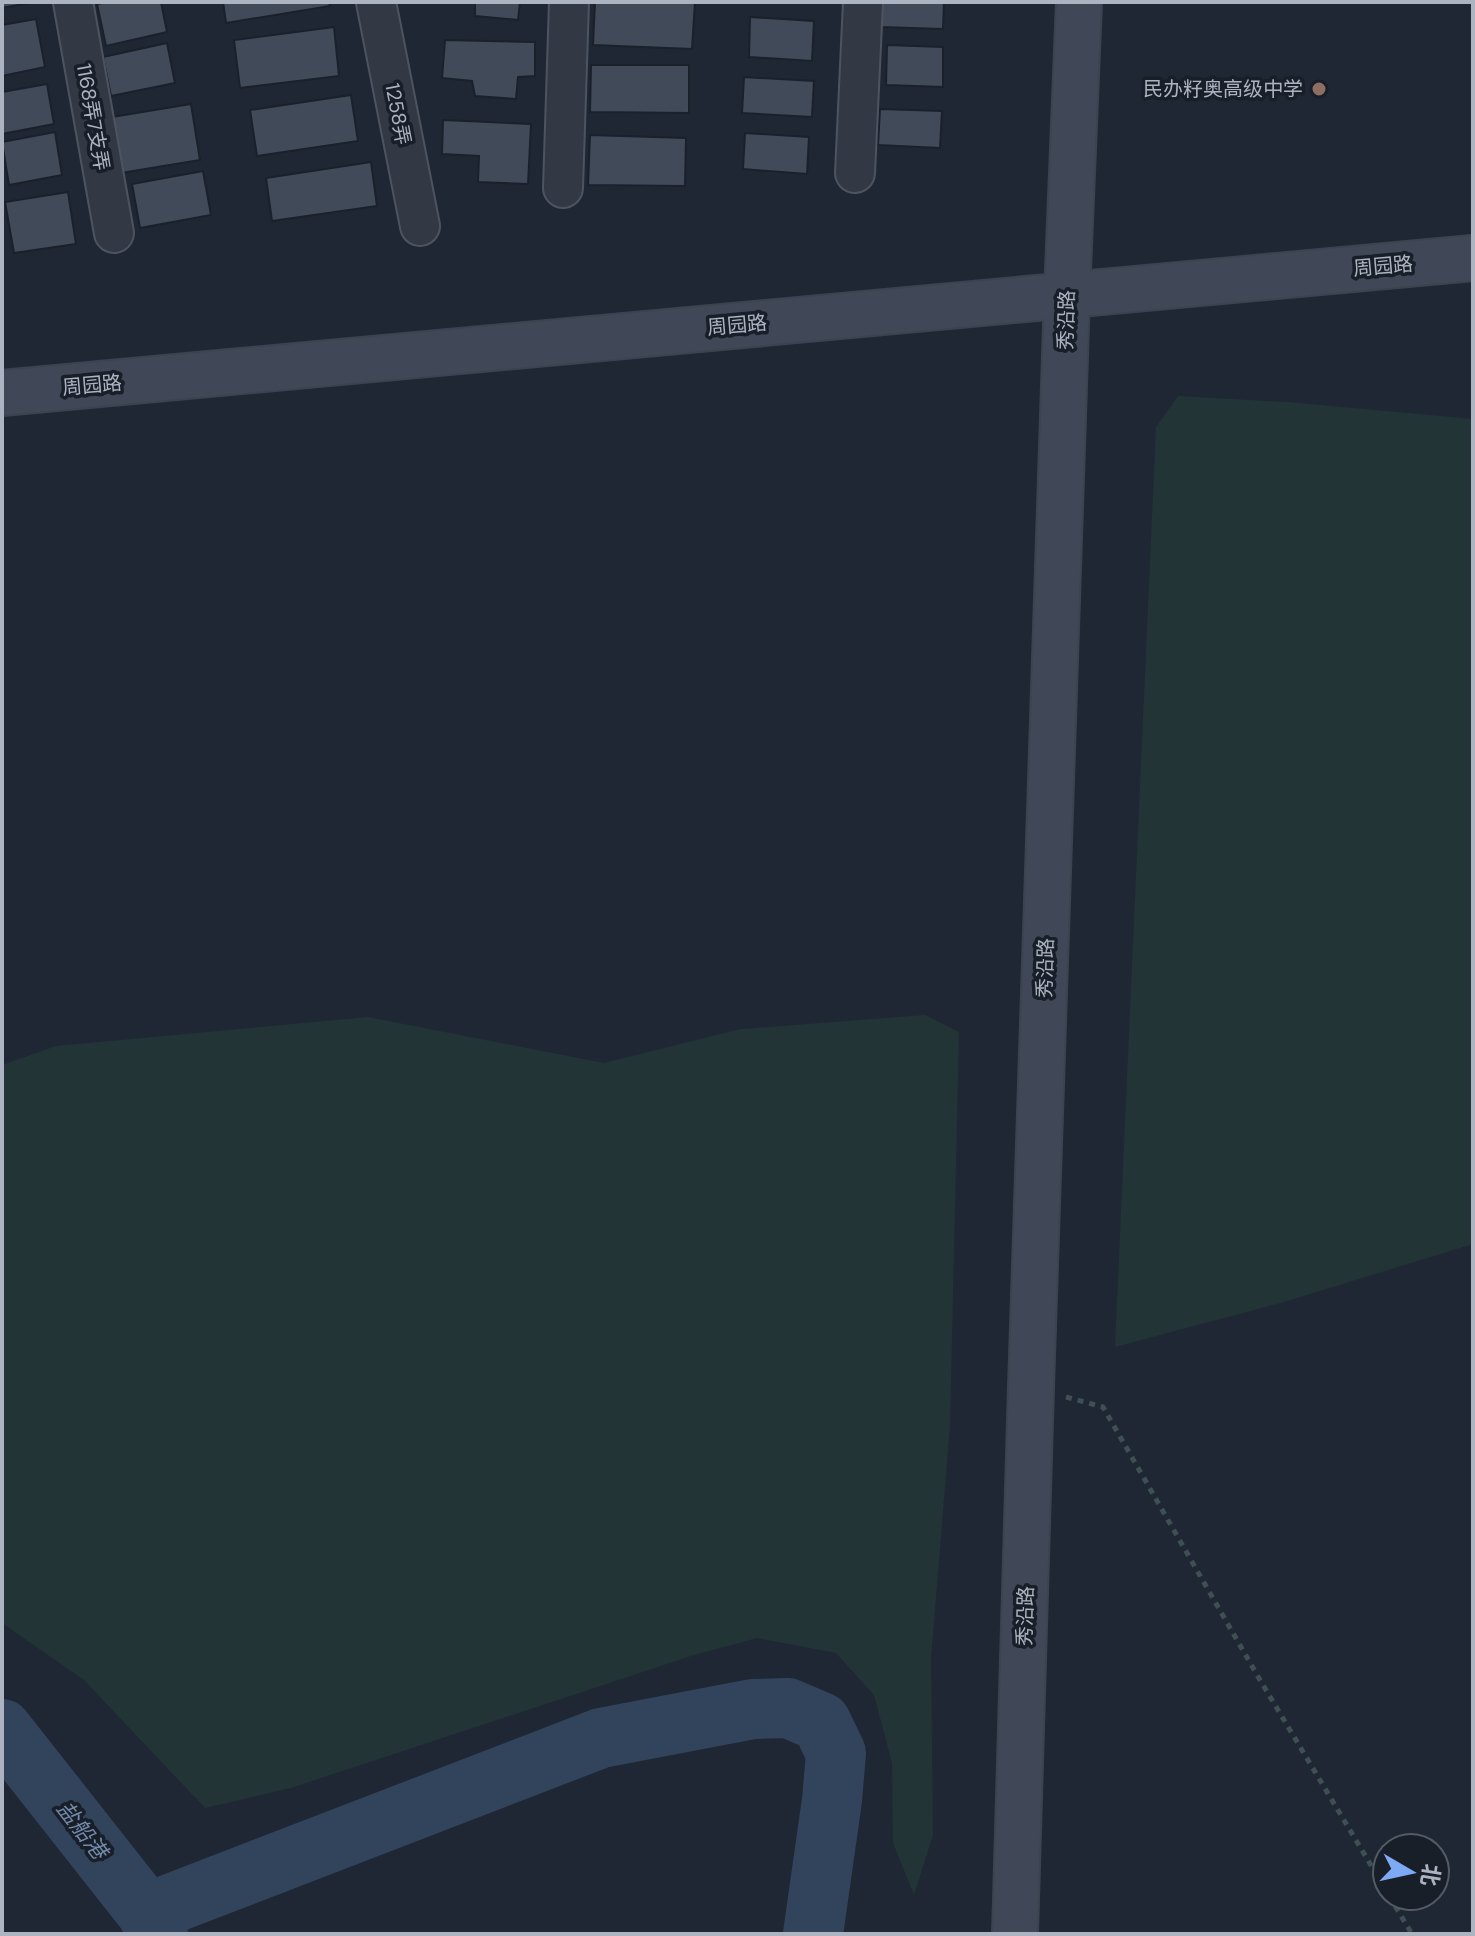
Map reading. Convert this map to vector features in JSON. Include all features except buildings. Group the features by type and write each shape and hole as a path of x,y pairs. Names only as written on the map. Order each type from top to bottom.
{"main road":[{"name":"秀沿路","path":"1016,1914 1079,2"},
{"name":"周园路","path":"2,393 1473,258"}],"street":[{"name":"1168弄7支弄","path":"73,2 114,233"},
{"name":"1258弄","path":"376,2 420,226"},
{"path":"563,188 569,2"},
{"path":"855,173 863,2"}],"path":[{"path":"1031,1387 1103,1407 1371,1866"},
{"path":"1399,1912 1412,1934"}],"shaded area":[{"path":"1178,396 1288,402 1473,419 1473,1244 1284,1302 1115,1347 1156,427"},
{"path":"925,1015 959,1032 950,1425 931,1659 933,1835 914,1895 893,1843 892,1763 874,1695 836,1653 757,1638 694,1655 291,1788 205,1808 84,1680 2,1623 2,1065 56,1046 368,1017 604,1063 741,1029"}],"waterway":[{"path":"147,1913 601,1738 753,1709 788,1708 821,1722 836,1753 813,1934"},
{"name":"盐船港","path":"2,1729 147,1913 158,1934"}],"place":[{"name":"民办籽奥高级中学","path":"1319,89"}]}
